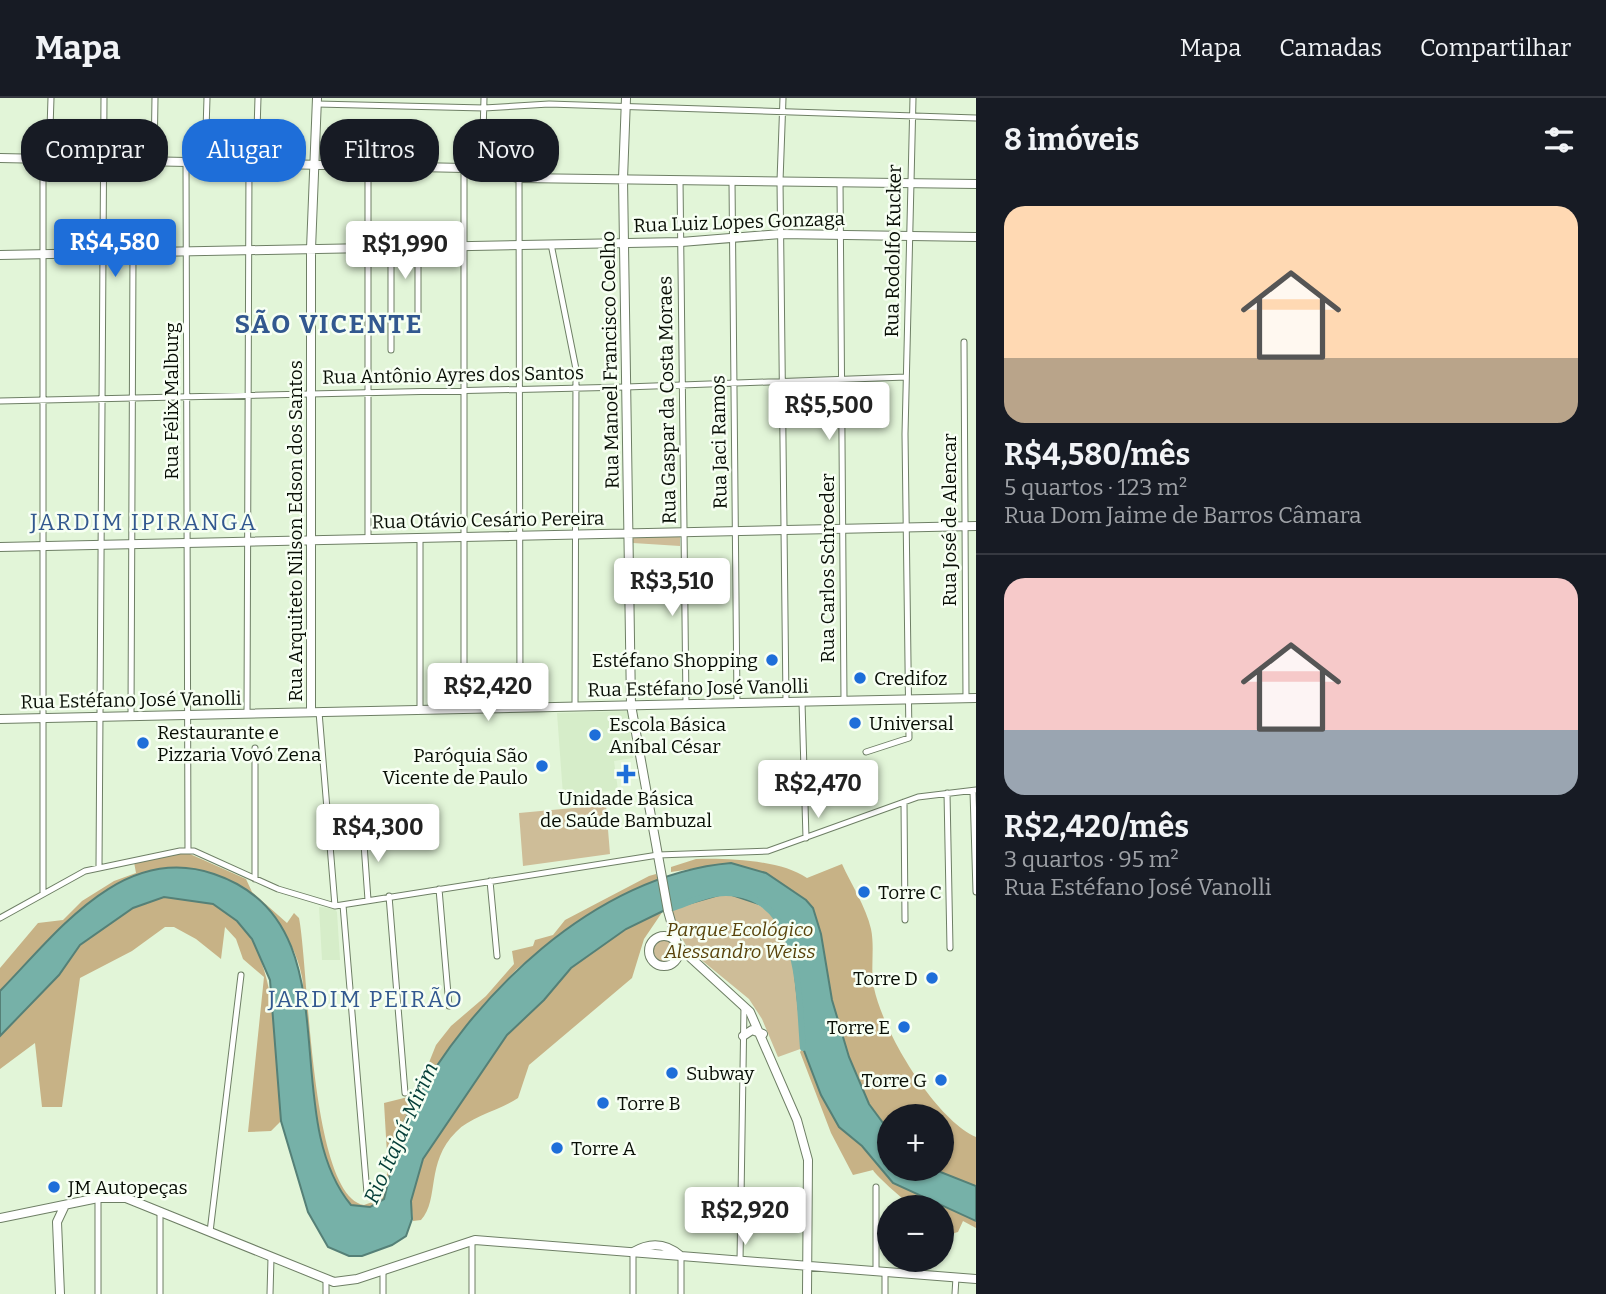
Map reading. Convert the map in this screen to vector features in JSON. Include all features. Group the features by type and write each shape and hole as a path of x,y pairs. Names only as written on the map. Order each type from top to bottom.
{"main road":[{"name":"Rua Arquiteto Nilson Edson dos Santos","path":"315,712 311,541 311,249 317,101"},
{"name":"Rua Manoel Francisco Coelho","path":"626,102 623,179 631,705 668,910 678,945"},
{"path":"0,158 21,158"},
{"path":"306,164 320,164"},
{"path":"559,178 976,184"},
{"name":"Rua Luiz Lopes Gonzaga","path":"0,255 681,242 781,234 976,237"},
{"name":"Rua Otávio Cesário Pereira","path":"0,547 976,526"},
{"name":"Rua Estéfano José Vanolli","path":"0,719 971,698"},
{"path":"668,910 657,938 650,946 653,960 660,965 699,965"},
{"path":"657,938 670,937 744,1004 763,1034 806,1147 807,1294"},
{"path":"673,963 678,956 678,945"},
{"path":"743,1036 752,1030 763,1034"},
{"path":"0,1218 98,1198 126,1198 326,1281 348,1281 471,1241 877,1271"},
{"path":"57,1222 65,1205"},
{"path":"45,1209 52,1212 57,1222 60,1294"},
{"path":"633,1252 657,1245 670,1248 681,1256"},
{"path":"647,1254 657,1245"},
{"path":"657,1245 659,1254"},
{"path":"894,1272 976,1279"}],"street":[{"path":"49,119 51,98"},
{"path":"104,98 104,119"},
{"path":"155,98 155,119"},
{"path":"206,119 207,98"},
{"path":"256,119 258,98"},
{"path":"484,98 484,119"},
{"path":"783,98 780,181 786,702"},
{"name":"Rua Rodolfo Kucker","path":"866,752 909,738 906,377 913,98"},
{"path":"317,101 484,108 626,102 783,112 976,118"},
{"name":"Rua Gaspar da Costa Moraes","path":"680,180 686,704"},
{"name":"Rua Jaci Ramos","path":"732,181 737,703"},
{"path":"43,892 45,182"},
{"path":"99,867 103,182"},
{"name":"Rua Félix Malburg","path":"186,182 188,850"},
{"path":"247,714 249,250 252,182"},
{"path":"368,182 368,538"},
{"path":"464,182 464,709"},
{"path":"519,182 520,708"},
{"name":"Rua Carlos Schroeder","path":"840,182 844,701"},
{"path":"551,244 575,358 575,707"},
{"path":"391,247 391,350"},
{"path":"418,247 418,316"},
{"path":"131,716 132,252"},
{"name":"Rua José de Alencar","path":"964,342 965,527 971,698"},
{"name":"Rua Antônio Ayres dos Santos","path":"0,401 519,390 906,377"},
{"path":"420,538 420,710"},
{"path":"802,702 806,838"},
{"path":"315,712 335,906"},
{"path":"255,748 255,879"},
{"path":"0,918 43,892 99,867 188,850 292,894 335,906 658,855 768,851 904,802 947,793 974,791 976,892"},
{"path":"947,793 950,948"},
{"path":"904,802 905,920"},
{"path":"363,830 368,900"},
{"path":"490,881 497,956"},
{"path":"439,889 449,1006"},
{"path":"389,896 405,1093"},
{"path":"343,905 367,1193"},
{"path":"210,1232 241,975"},
{"path":"740,1261 744,1004"},
{"path":"876,1187 877,1204"},
{"path":"97,1294 98,1198"},
{"path":"160,1211 160,1294"},
{"path":"471,1241 472,1294"},
{"path":"633,1252 633,1294"},
{"path":"681,1256 681,1294"},
{"path":"270,1294 271,1258"},
{"path":"383,1270 383,1294"},
{"path":"881,1272 885,1294"},
{"path":"956,1277 956,1294"},
{"path":"326,1281 326,1294"}],"shaded area":[{"name":"Escola Básica Aníbal César","path":"627,711 633,758 614,761 618,790 563,795 557,713"},
{"path":"190,854 246,879 252,892 287,923 294,913 299,918 322,1124 332,1164 346,1192 364,1205 378,1200 388,1171 384,1103 416,1095 436,1045 451,1026 486,996 514,964 512,951 533,946 535,940 553,935 565,920 649,876 656,874 658,880 608,904 553,940 517,969 485,1003 408,1112 384,1199 360,1209 342,1195 328,1164 311,1076 302,977 286,936 265,910 170,867 143,874 118,885 75,914 0,991 0,968 38,923 63,920 82,901 114,881 136,873 134,862"},
{"path":"696,859 738,860 783,867 807,878 842,864 869,921 872,936 872,973 879,1006 899,1050 937,1104 877,1104 877,1115 869,1104 849,1057 832,1000 824,952 806,900 766,873 731,863 671,872 671,867"},
{"path":"164,897 211,903 234,918 251,940 263,967 271,998 275,1031 281,1121 271,1131 248,1132 264,977 243,959 236,939 225,927 221,959 196,939 174,927 165,927 132,951 80,978 62,1107 42,1107 35,1043 0,1069 0,1035 59,975 80,945 133,908"},
{"path":"319,907 334,908 337,912 340,960 322,960"},
{"path":"663,911 644,939 632,978 529,1065 518,1098 462,1126 446,1144 436,1168 427,1211 421,1220 413,1221 411,1201 423,1159 507,1035 544,1000 571,968 626,929"},
{"path":"803,1048 821,1095 839,1127 862,1146 877,1164 877,1175 873,1170 853,1175 831,1133 800,1052"},
{"path":"954,1121 976,1137 976,1186 954,1177"},
{"path":"883,1181 891,1181 919,1195 899,1195"},
{"path":"954,1211 976,1221 976,1228 963,1221 958,1232 954,1233"}],"green space":[{"path":"680,536 680,546 633,543 633,537"},
{"path":"606,805 610,854 523,866 519,813"},
{"name":"Parque Ecológico Alessandro Weiss","path":"726,893 752,902 771,915 784,932 793,952 797,974 803,1048 778,1057 762,1019 749,999 688,949 674,924 671,909"},
{"path":"664,939 675,946 676,951 669,962 664,963 653,956 652,951 659,940"}],"water":[{"name":"Rio Itajaí-Mirim","path":"731,863 766,873 806,900 813,908 821,934 832,1000 849,1057 869,1104 877,1115 877,1164 862,1146 839,1127 821,1095 803,1048 792,947 780,922 762,905 726,893 663,911 626,929 571,968 544,1000 507,1035 423,1159 411,1201 412,1219 406,1236 392,1245 362,1256 349,1256 328,1247 308,1212 281,1121 270,980 252,939 237,921 213,904 164,897 133,908 80,945 59,975 0,1036 0,991 68,920 93,899 121,882 150,871 181,868 214,874 258,898 285,933 300,975 317,1121 329,1166 351,1205 370,1207 384,1199 404,1122 435,1068 466,1026 502,985 542,948 585,916 632,891 680,872"},
{"path":"954,1177 976,1186 976,1221 954,1211 954,1195 919,1195 891,1181 954,1181"}],"waterway":[{"path":"673,908 706,896 726,893 751,898 770,910 783,929 792,951 800,1002 803,1048"}],"place":[{"name":"Estéfano Shopping","path":"772,660"},
{"name":"Credifoz","path":"860,678"},
{"name":"Universal","path":"855,723"},
{"name":"Escola Básica Aníbal César","path":"595,735"},
{"name":"Restaurante e Pizzaria Vovó Zena","path":"143,743"},
{"name":"Paróquia São Vicente de Paulo","path":"542,766"},
{"name":"Unidade Básica de Saúde Bambuzal","path":"626,774"},
{"name":"Torre C","path":"864,892"},
{"name":"Torre D","path":"932,978"},
{"name":"Torre E","path":"904,1027"},
{"name":"Subway","path":"672,1073"},
{"name":"Torre G","path":"941,1080"},
{"name":"Torre B","path":"603,1103"},
{"name":"Torre A","path":"557,1148"},
{"name":"JM Autopeças","path":"54,1187"}],"district":[{"name":"SÃO VICENTE","path":"329,324"},
{"name":"JARDIM IPIRANGA","path":"144,522"},
{"name":"JARDIM PEIRÃO","path":"366,999"}]}
